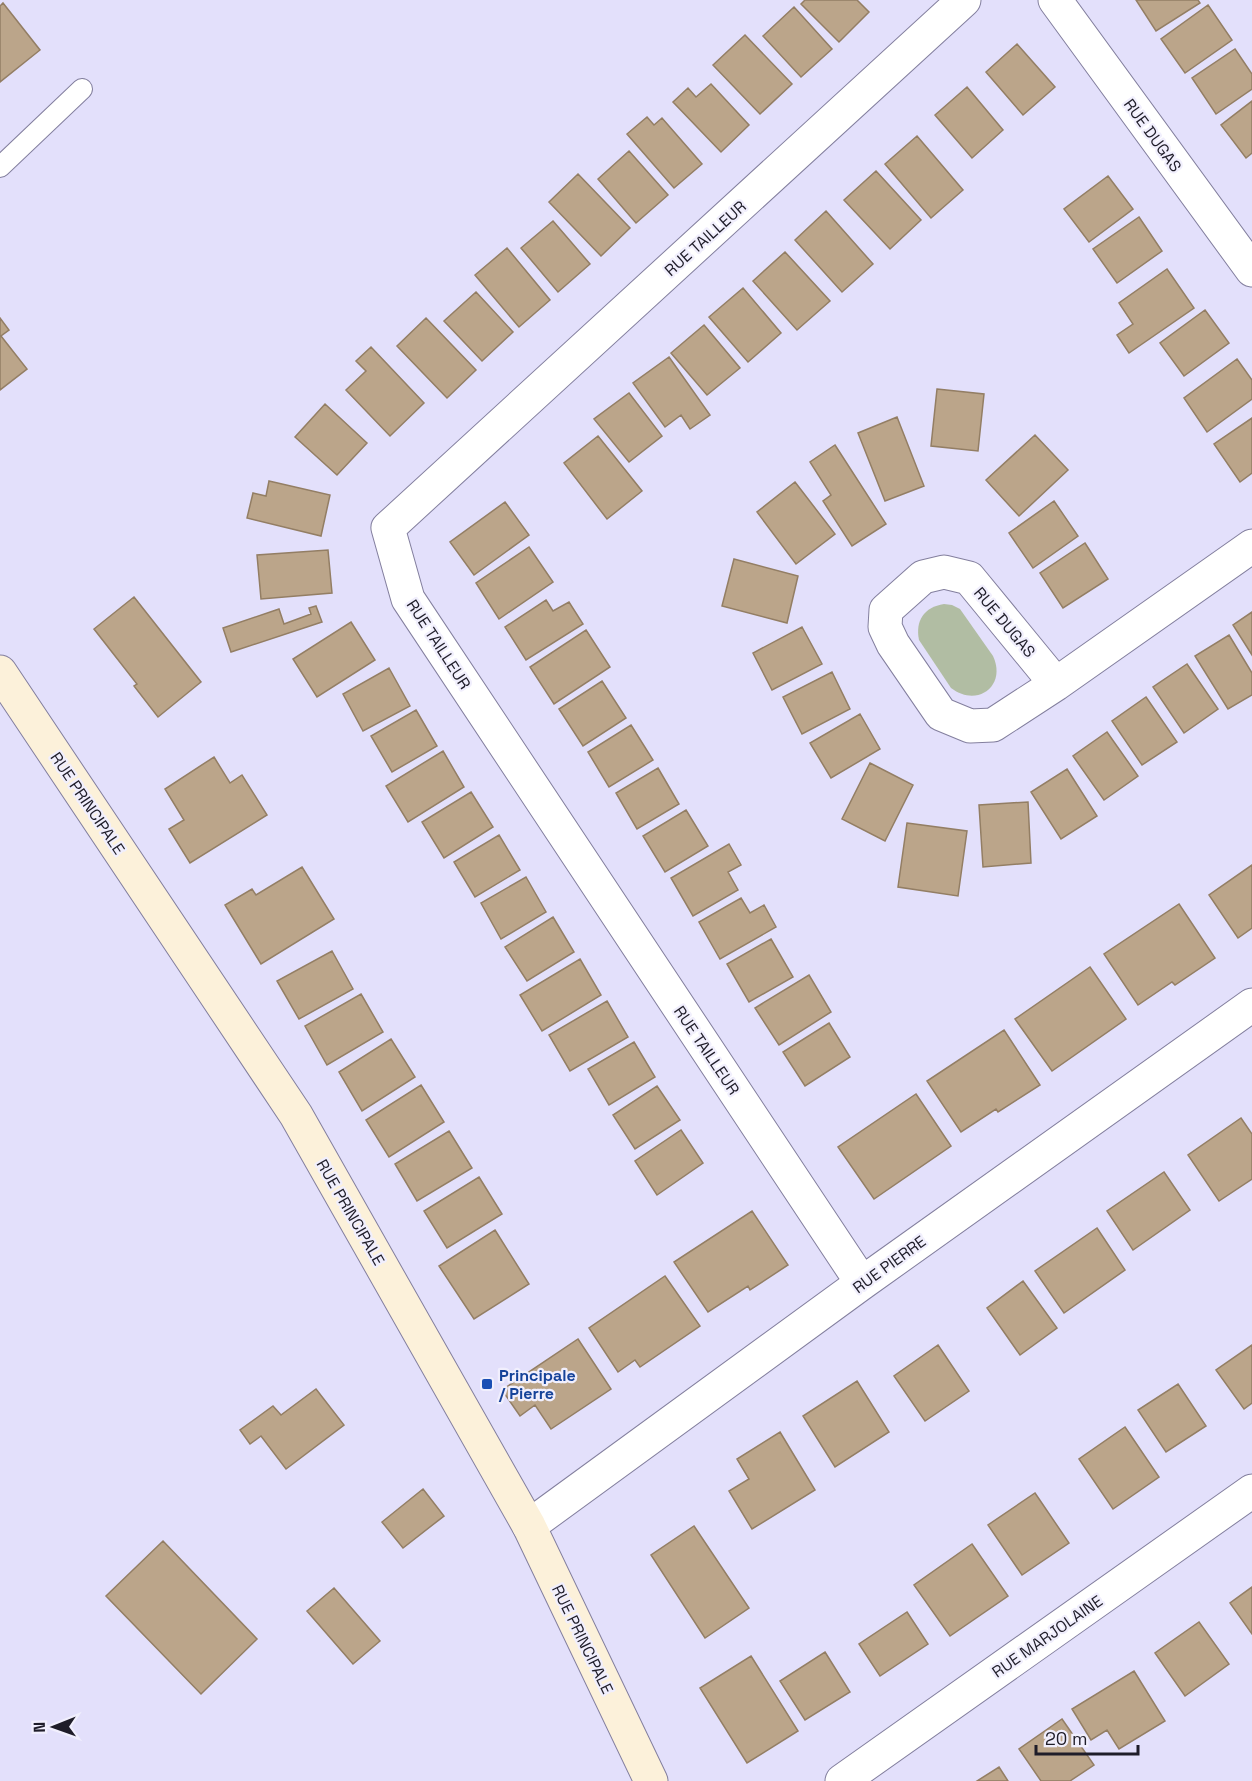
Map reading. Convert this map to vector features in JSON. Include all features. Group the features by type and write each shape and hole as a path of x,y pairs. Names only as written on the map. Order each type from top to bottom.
{"street":[{"name":"RUE TAILLEUR","path":"862,1283 408,599 388,528 964,0"},
{"name":"RUE DUGAS","path":"1055,0 1252,270"},
{"name":"RUE DUGAS","path":"1056,684 969,578 944,572 923,578 886,610 885,627 893,644 940,714 970,726 993,725 1056,684 1252,546"},
{"name":"RUE PRINCIPALE","path":"0,672 296,1115 529,1526 651,1781"},
{"name":"RUE PIERRE","path":"529,1526 862,1283 1252,1005"},
{"name":"RUE MARJOLAINE","path":"842,1781 1252,1491"}],"lane":[{"path":"0,166 82,89"}],"green space":[{"path":"944,604 960,609 993,656 996,676 993,685 979,695 961,694 951,688 919,640 918,627 922,616 931,608"}],"building":[{"path":"805,0 857,0 869,12 839,42 801,4"},
{"path":"1136,0 1198,0 1200,3 1156,31"},
{"path":"3,3 40,50 0,82 0,6"},
{"path":"1208,5 1232,40 1185,73 1161,39"},
{"path":"794,7 832,49 801,77 763,36"},
{"path":"745,35 792,84 760,114 713,65"},
{"path":"1017,44 1055,87 1023,115 986,72"},
{"path":"1235,49 1252,74 1252,89 1216,114 1192,78"},
{"path":"711,84 749,125 721,152 673,102 688,88 696,97"},
{"path":"967,87 1003,130 972,158 935,115"},
{"path":"1252,101 1252,153 1246,158 1221,125"},
{"path":"647,117 654,125 662,118 702,164 674,188 627,134"},
{"path":"917,136 963,190 931,218 885,164"},
{"path":"629,151 668,195 636,223 598,179"},
{"path":"876,171 921,220 890,249 844,200"},
{"path":"578,174 630,228 601,256 549,202"},
{"path":"1108,176 1133,209 1089,242 1064,209"},
{"path":"826,211 873,264 842,292 795,240"},
{"path":"1139,217 1162,251 1117,283 1093,249"},
{"path":"553,221 590,264 558,292 521,248"},
{"path":"507,248 550,300 519,327 475,275"},
{"path":"785,252 830,301 797,330 753,281"},
{"path":"1167,269 1194,308 1129,353 1117,335 1133,324 1119,303"},
{"path":"743,288 781,333 748,362 709,317"},
{"path":"476,292 513,332 482,361 444,321"},
{"path":"1205,310 1229,343 1184,376 1160,343"},
{"path":"0,318 9,330 1,336 27,369 0,390"},
{"path":"426,318 476,370 447,398 397,346"},
{"path":"704,325 740,368 707,395 671,353"},
{"path":"371,347 424,403 390,436 346,390 366,371 356,361"},
{"path":"669,357 710,415 690,429 681,415 665,427 633,383"},
{"path":"1237,359 1252,380 1252,399 1207,432 1184,398"},
{"path":"937,389 984,394 978,451 931,446"},
{"path":"629,393 662,436 629,462 594,419"},
{"path":"325,404 367,443 337,475 295,437"},
{"path":"897,417 924,486 885,501 858,433"},
{"path":"1252,418 1252,473 1240,482 1214,444"},
{"path":"1035,435 1068,470 1019,516 986,480"},
{"path":"598,436 642,491 607,519 564,463"},
{"path":"835,445 886,524 852,546 823,501 831,495 810,462"},
{"path":"269,481 330,495 321,536 247,518 253,493 266,496"},
{"path":"795,482 835,534 796,564 757,512"},
{"path":"1054,501 1078,536 1033,568 1009,533"},
{"path":"505,502 529,535 474,575 450,542"},
{"path":"1085,543 1108,579 1063,608 1040,573"},
{"path":"529,547 553,582 499,619 476,583"},
{"path":"328,550 332,593 261,599 257,555"},
{"path":"734,559 798,576 787,623 722,606"},
{"path":"134,597 201,682 158,717 134,686 137,684 94,629"},
{"path":"546,600 553,611 569,602 583,624 526,660 505,627"},
{"path":"316,606 322,622 231,652 223,628 279,609 284,624 311,614 309,608"},
{"path":"1252,612 1252,655 1233,625"},
{"path":"351,622 375,660 317,697 293,659"},
{"path":"802,627 822,664 772,690 753,653"},
{"path":"586,630 610,667 554,704 530,667"},
{"path":"1229,635 1252,673 1252,695 1228,709 1195,656"},
{"path":"1187,664 1218,709 1184,733 1153,687"},
{"path":"389,668 410,706 363,731 343,694"},
{"path":"832,672 850,709 802,734 783,697"},
{"path":"602,681 626,718 583,746 559,709"},
{"path":"1146,697 1177,742 1142,765 1112,721"},
{"path":"416,710 437,746 392,772 371,736"},
{"path":"860,714 880,749 831,778 810,743"},
{"path":"631,725 653,760 609,787 588,752"},
{"path":"1107,732 1138,776 1104,800 1073,756"},
{"path":"443,751 464,787 408,822 386,786"},
{"path":"214,757 230,783 242,775 267,815 190,863 169,829 184,820 165,789"},
{"path":"870,763 913,785 885,841 842,819"},
{"path":"658,768 679,804 637,829 616,793"},
{"path":"1067,769 1097,816 1061,839 1031,792"},
{"path":"471,792 493,827 444,858 422,822"},
{"path":"1028,802 1031,863 983,867 979,805"},
{"path":"686,810 708,846 665,872 643,836"},
{"path":"907,823 967,831 958,896 898,887"},
{"path":"499,835 520,870 475,897 454,862"},
{"path":"729,844 741,865 728,872 738,890 693,916 671,878"},
{"path":"1252,865 1252,928 1238,938 1209,895"},
{"path":"302,867 334,919 261,964 225,905 252,889 256,895"},
{"path":"526,877 546,912 501,939 481,903"},
{"path":"741,898 750,913 764,905 776,927 720,959 699,922"},
{"path":"1179,904 1215,958 1175,985 1172,982 1138,1005 1104,954"},
{"path":"553,917 574,952 527,981 505,947"},
{"path":"771,939 793,977 749,1002 727,964"},
{"path":"332,951 353,989 299,1019 277,981"},
{"path":"580,959 601,995 542,1031 520,995"},
{"path":"1090,967 1126,1019 1052,1071 1015,1019"},
{"path":"809,975 831,1012 779,1045 755,1008"},
{"path":"361,994 383,1032 327,1065 305,1026"},
{"path":"607,1001 628,1037 570,1071 549,1035"},
{"path":"829,1023 850,1057 805,1086 783,1052"},
{"path":"1004,1030 1040,1085 998,1112 996,1109 961,1132 927,1081"},
{"path":"391,1039 415,1077 362,1111 339,1072"},
{"path":"634,1042 655,1077 609,1105 588,1069"},
{"path":"421,1085 444,1122 389,1157 366,1120"},
{"path":"657,1086 680,1120 635,1149 613,1115"},
{"path":"916,1094 951,1146 874,1199 838,1147"},
{"path":"1241,1118 1252,1134 1252,1179 1219,1201 1188,1155"},
{"path":"681,1130 703,1163 657,1195 635,1161"},
{"path":"449,1131 472,1168 417,1201 395,1164"},
{"path":"1164,1172 1190,1210 1133,1250 1107,1211"},
{"path":"479,1177 502,1214 447,1248 424,1211"},
{"path":"752,1211 788,1265 750,1290 748,1286 708,1312 674,1262"},
{"path":"1097,1228 1125,1270 1064,1313 1035,1271"},
{"path":"495,1230 529,1284 474,1319 439,1266"},
{"path":"665,1276 700,1326 640,1367 635,1360 618,1372 589,1328"},
{"path":"1023,1281 1057,1328 1020,1355 987,1308"},
{"path":"578,1339 611,1389 551,1429 535,1405 520,1416 502,1390"},
{"path":"938,1345 969,1391 925,1421 894,1376"},
{"path":"1252,1345 1252,1403 1244,1409 1216,1370"},
{"path":"857,1381 889,1432 835,1467 803,1416"},
{"path":"1178,1384 1206,1426 1166,1452 1138,1410"},
{"path":"316,1389 344,1425 286,1469 261,1436 250,1444 240,1430 273,1406 281,1415"},
{"path":"1125,1427 1159,1477 1113,1509 1079,1459"},
{"path":"780,1432 815,1490 752,1529 729,1491 749,1479 737,1459"},
{"path":"423,1489 444,1516 403,1548 382,1522"},
{"path":"1035,1493 1069,1543 1022,1575 988,1525"},
{"path":"694,1526 749,1608 705,1638 651,1555"},
{"path":"163,1541 257,1639 201,1694 106,1596"},
{"path":"972,1544 1008,1596 950,1636 914,1585"},
{"path":"1252,1587 1252,1634 1230,1603"},
{"path":"334,1588 380,1641 353,1664 307,1611"},
{"path":"907,1612 928,1644 880,1676 859,1644"},
{"path":"1199,1622 1229,1664 1185,1696 1155,1653"},
{"path":"825,1652 850,1692 805,1720 780,1681"},
{"path":"751,1656 798,1731 747,1763 700,1688"},
{"path":"1134,1671 1165,1721 1119,1749 1107,1730 1091,1740 1072,1709"},
{"path":"1062,1719 1094,1765 1070,1781 1041,1781 1019,1749"},
{"path":"999,1767 1008,1781 977,1781"}],"place":[{"name":"Principale / Pierre","path":"487,1384"}]}
